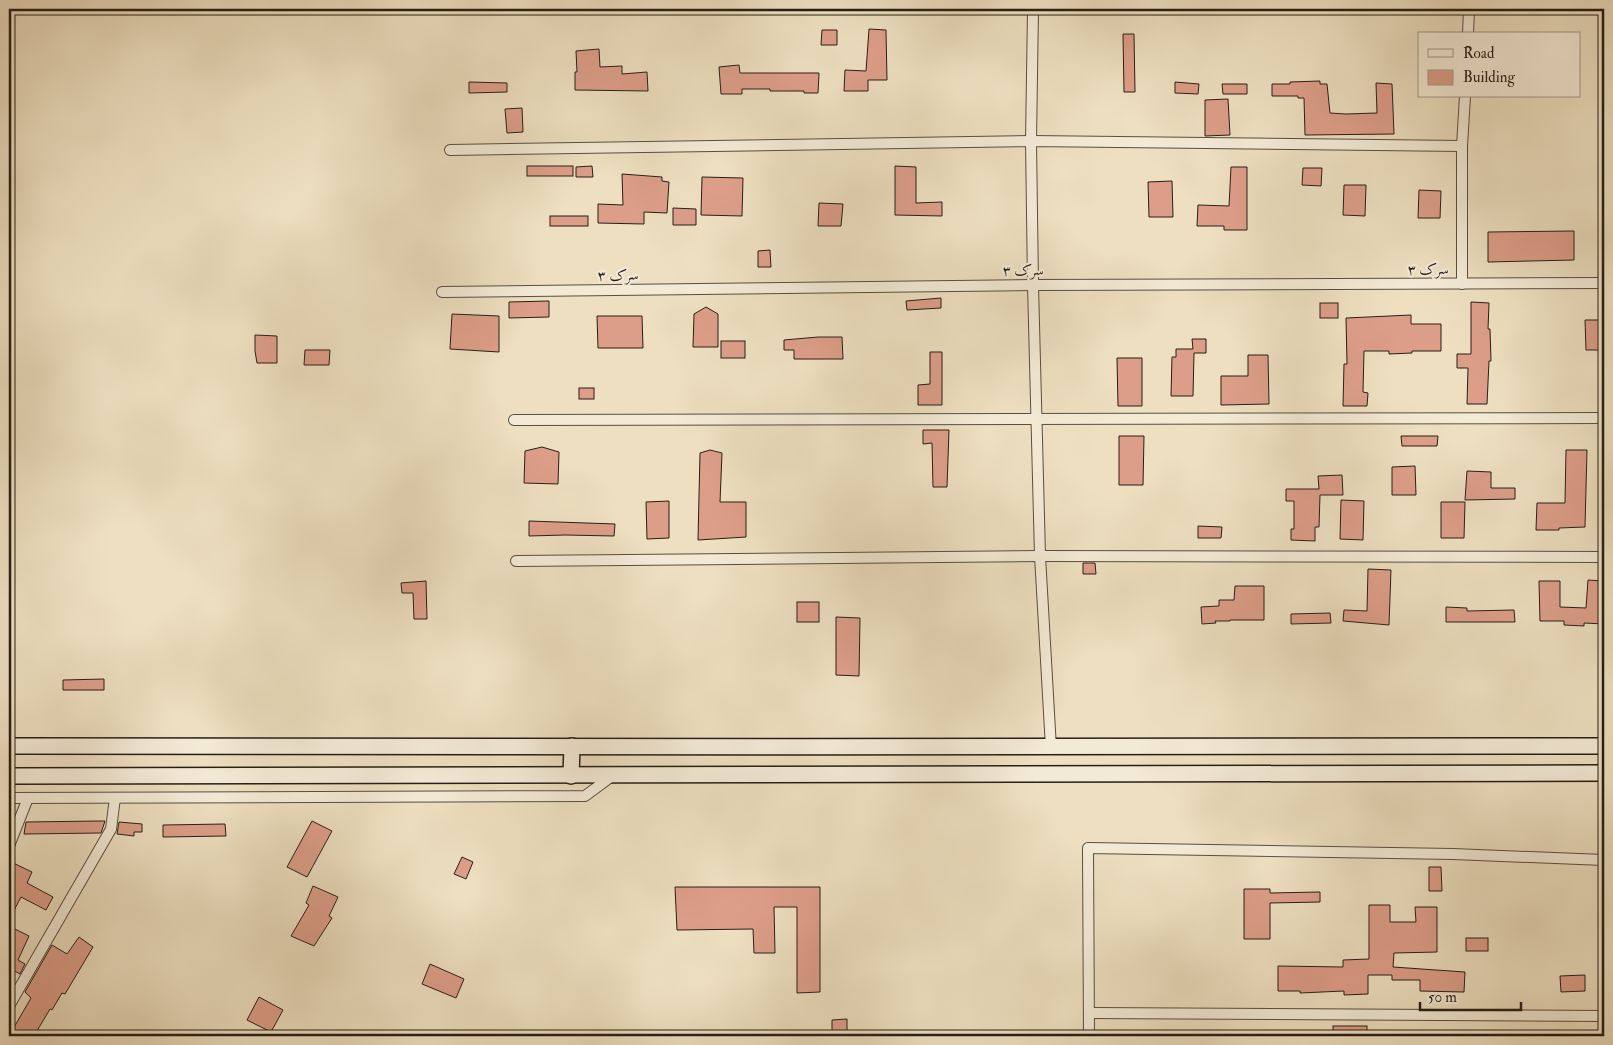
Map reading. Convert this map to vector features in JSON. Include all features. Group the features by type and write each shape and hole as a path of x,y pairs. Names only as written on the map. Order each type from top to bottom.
{"main road":[{"path":"9,746 1052,748 1604,746"},
{"path":"571,776 572,746"},
{"path":"9,776 1604,773"}],"street":[{"path":"1033,9 1033,285 1040,556 1052,748"},
{"path":"1468,32 1469,9"},
{"path":"1462,284 1462,146 1465,98"},
{"path":"450,150 1032,140 1462,146"},
{"name":"سرک ۳","path":"442,292 1033,285 1604,283"},
{"path":"514,420 1604,418"},
{"path":"516,561 1040,556 1604,557"},
{"path":"9,798 585,796 612,776"},
{"path":"9,846 28,798"},
{"path":"9,1006 112,829 115,798"},
{"path":"1089,1036 1088,848 1453,854 1604,860"},
{"path":"1088,1012 1604,1016"}],"building":[{"path":"869,29 886,30 887,80 868,80 868,91 844,91 845,70 866,71"},
{"path":"822,30 837,30 837,45 821,45"},
{"path":"1123,34 1134,34 1135,92 1124,92"},
{"path":"599,49 600,67 622,66 622,74 647,72 648,91 575,90 575,72 577,72 576,51"},
{"path":"739,65 740,73 819,73 818,93 742,89 742,94 721,94 719,67"},
{"path":"1320,81 1320,84 1327,84 1330,113 1346,114 1377,113 1376,83 1392,84 1394,134 1305,135 1304,98 1298,98 1298,96 1272,96 1272,84"},
{"path":"469,82 507,83 507,92 469,93"},
{"path":"1175,82 1199,84 1198,94 1175,93"},
{"path":"1222,84 1247,84 1247,94 1223,94"},
{"path":"1228,99 1230,135 1205,136 1205,100"},
{"path":"522,108 523,132 507,133 505,109"},
{"path":"527,166 573,166 573,176 527,176"},
{"path":"592,166 593,177 576,177 576,167"},
{"path":"895,166 916,167 916,203 942,202 942,216 895,215"},
{"path":"1231,167 1247,167 1247,230 1224,230 1224,226 1197,226 1198,205 1229,206"},
{"path":"1303,168 1322,168 1321,186 1302,185"},
{"path":"622,174 662,177 662,181 669,182 667,213 644,212 644,224 598,223 598,204 623,205"},
{"path":"702,177 743,178 742,216 701,215"},
{"path":"1172,181 1173,217 1149,217 1148,182"},
{"path":"1344,185 1366,185 1365,216 1343,215"},
{"path":"1419,190 1441,191 1440,218 1418,218"},
{"path":"819,203 843,204 841,226 818,226"},
{"path":"673,208 696,209 696,225 673,225"},
{"path":"550,216 588,216 588,226 550,226"},
{"path":"1574,231 1574,260 1488,262 1488,232"},
{"path":"770,250 771,267 758,267 758,251"},
{"path":"941,298 941,308 907,310 906,301"},
{"path":"549,301 549,317 509,318 509,302"},
{"path":"1471,302 1489,303 1488,329 1490,329 1491,361 1489,361 1487,404 1467,404 1468,368 1457,368 1457,354 1471,354"},
{"path":"1320,303 1338,303 1338,318 1320,318"},
{"path":"706,307 718,314 718,347 693,347 694,314"},
{"path":"452,314 499,316 499,352 450,349"},
{"path":"1411,315 1411,324 1441,324 1441,351 1412,351 1412,353 1389,354 1389,351 1364,351 1363,392 1368,393 1367,406 1343,406 1344,364 1347,364 1346,318"},
{"path":"597,316 642,316 643,348 598,348"},
{"path":"1585,320 1604,320 1604,350 1586,350"},
{"path":"255,335 277,336 277,363 257,363"},
{"path":"842,337 843,359 794,359 794,350 784,350 784,340"},
{"path":"1192,339 1206,339 1206,353 1194,353 1193,396 1171,396 1172,357 1176,357 1176,349 1193,349"},
{"path":"721,341 745,341 745,358 721,358"},
{"path":"305,350 330,350 329,365 304,365"},
{"path":"930,352 942,352 942,405 918,405 918,385 930,384"},
{"path":"1248,355 1268,355 1269,404 1221,405 1221,376 1248,376"},
{"path":"1117,358 1142,358 1142,406 1118,406"},
{"path":"579,388 594,388 594,399 579,399"},
{"path":"923,430 949,430 947,487 933,487 932,443 923,444"},
{"path":"1119,436 1144,436 1143,485 1119,485"},
{"path":"1401,436 1438,436 1437,446 1402,446"},
{"path":"542,447 559,452 558,484 524,483 525,451"},
{"path":"710,450 722,453 720,502 746,502 746,537 698,540 700,453"},
{"path":"1566,450 1587,450 1585,527 1536,530 1537,503 1565,503"},
{"path":"1415,466 1416,495 1392,495 1392,467"},
{"path":"1467,471 1491,472 1491,488 1515,488 1515,499 1465,500"},
{"path":"1342,475 1343,495 1320,495 1319,527 1315,527 1315,541 1291,540 1291,529 1294,529 1294,501 1286,501 1286,489 1319,489 1318,476"},
{"path":"1341,500 1364,501 1363,540 1340,539"},
{"path":"669,501 669,538 647,539 646,502"},
{"path":"1441,502 1465,502 1464,538 1441,538"},
{"path":"529,521 615,524 614,536 529,536"},
{"path":"1198,526 1222,527 1221,538 1198,538"},
{"path":"1083,563 1095,563 1096,574 1083,574"},
{"path":"1368,569 1391,570 1389,625 1343,621 1344,610 1367,611"},
{"path":"1588,580 1604,581 1604,624 1584,623 1584,626 1564,625 1564,621 1540,621 1539,581 1560,581 1560,607 1586,608"},
{"path":"426,581 427,619 414,619 413,593 402,593 401,583"},
{"path":"1235,586 1264,586 1264,620 1230,620 1202,624 1201,607 1219,606 1219,600 1234,600"},
{"path":"797,602 819,602 819,622 797,622"},
{"path":"1446,607 1467,608 1467,611 1514,610 1515,622 1446,622"},
{"path":"1330,613 1331,623 1291,624 1291,614"},
{"path":"836,617 860,618 859,676 836,675"},
{"path":"104,679 104,690 63,690 63,680"},
{"path":"105,821 101,833 24,834 26,822"},
{"path":"312,821 332,831 307,877 287,867"},
{"path":"119,822 142,824 142,832 134,832 134,836 117,834"},
{"path":"225,824 226,836 163,837 163,825"},
{"path":"462,857 473,862 466,879 454,874"},
{"path":"9,861 32,872 27,883 53,897 46,910 21,897 9,920"},
{"path":"1429,867 1441,867 1442,891 1429,891"},
{"path":"313,886 338,897 329,916 332,918 314,946 291,936 309,905 306,903"},
{"path":"675,887 820,887 820,992 797,993 797,907 774,907 775,953 754,953 753,929 677,930"},
{"path":"1244,889 1270,889 1270,893 1320,892 1320,902 1270,903 1270,939 1244,939"},
{"path":"1369,905 1390,905 1390,922 1416,922 1415,907 1437,907 1437,952 1394,953 1393,967 1465,972 1464,992 1420,991 1420,980 1392,980 1392,975 1368,975 1368,994 1344,995 1344,991 1300,993 1300,991 1278,991 1278,966 1343,967 1343,960 1369,959"},
{"path":"9,926 29,936 18,960 25,964 20,974 13,970 9,979"},
{"path":"79,937 93,947 65,994 62,993 52,1010 50,1009 34,1036 26,1036 13,1029 31,998 25,992 52,945 67,954"},
{"path":"1466,938 1488,938 1488,951 1466,951"},
{"path":"430,964 464,979 456,998 422,984"},
{"path":"1585,975 1585,991 1561,992 1560,976"},
{"path":"259,997 283,1010 271,1032 247,1020"},
{"path":"847,1019 847,1034 832,1034 832,1020"},
{"path":"1333,1026 1367,1026 1367,1036 1333,1036"}]}
